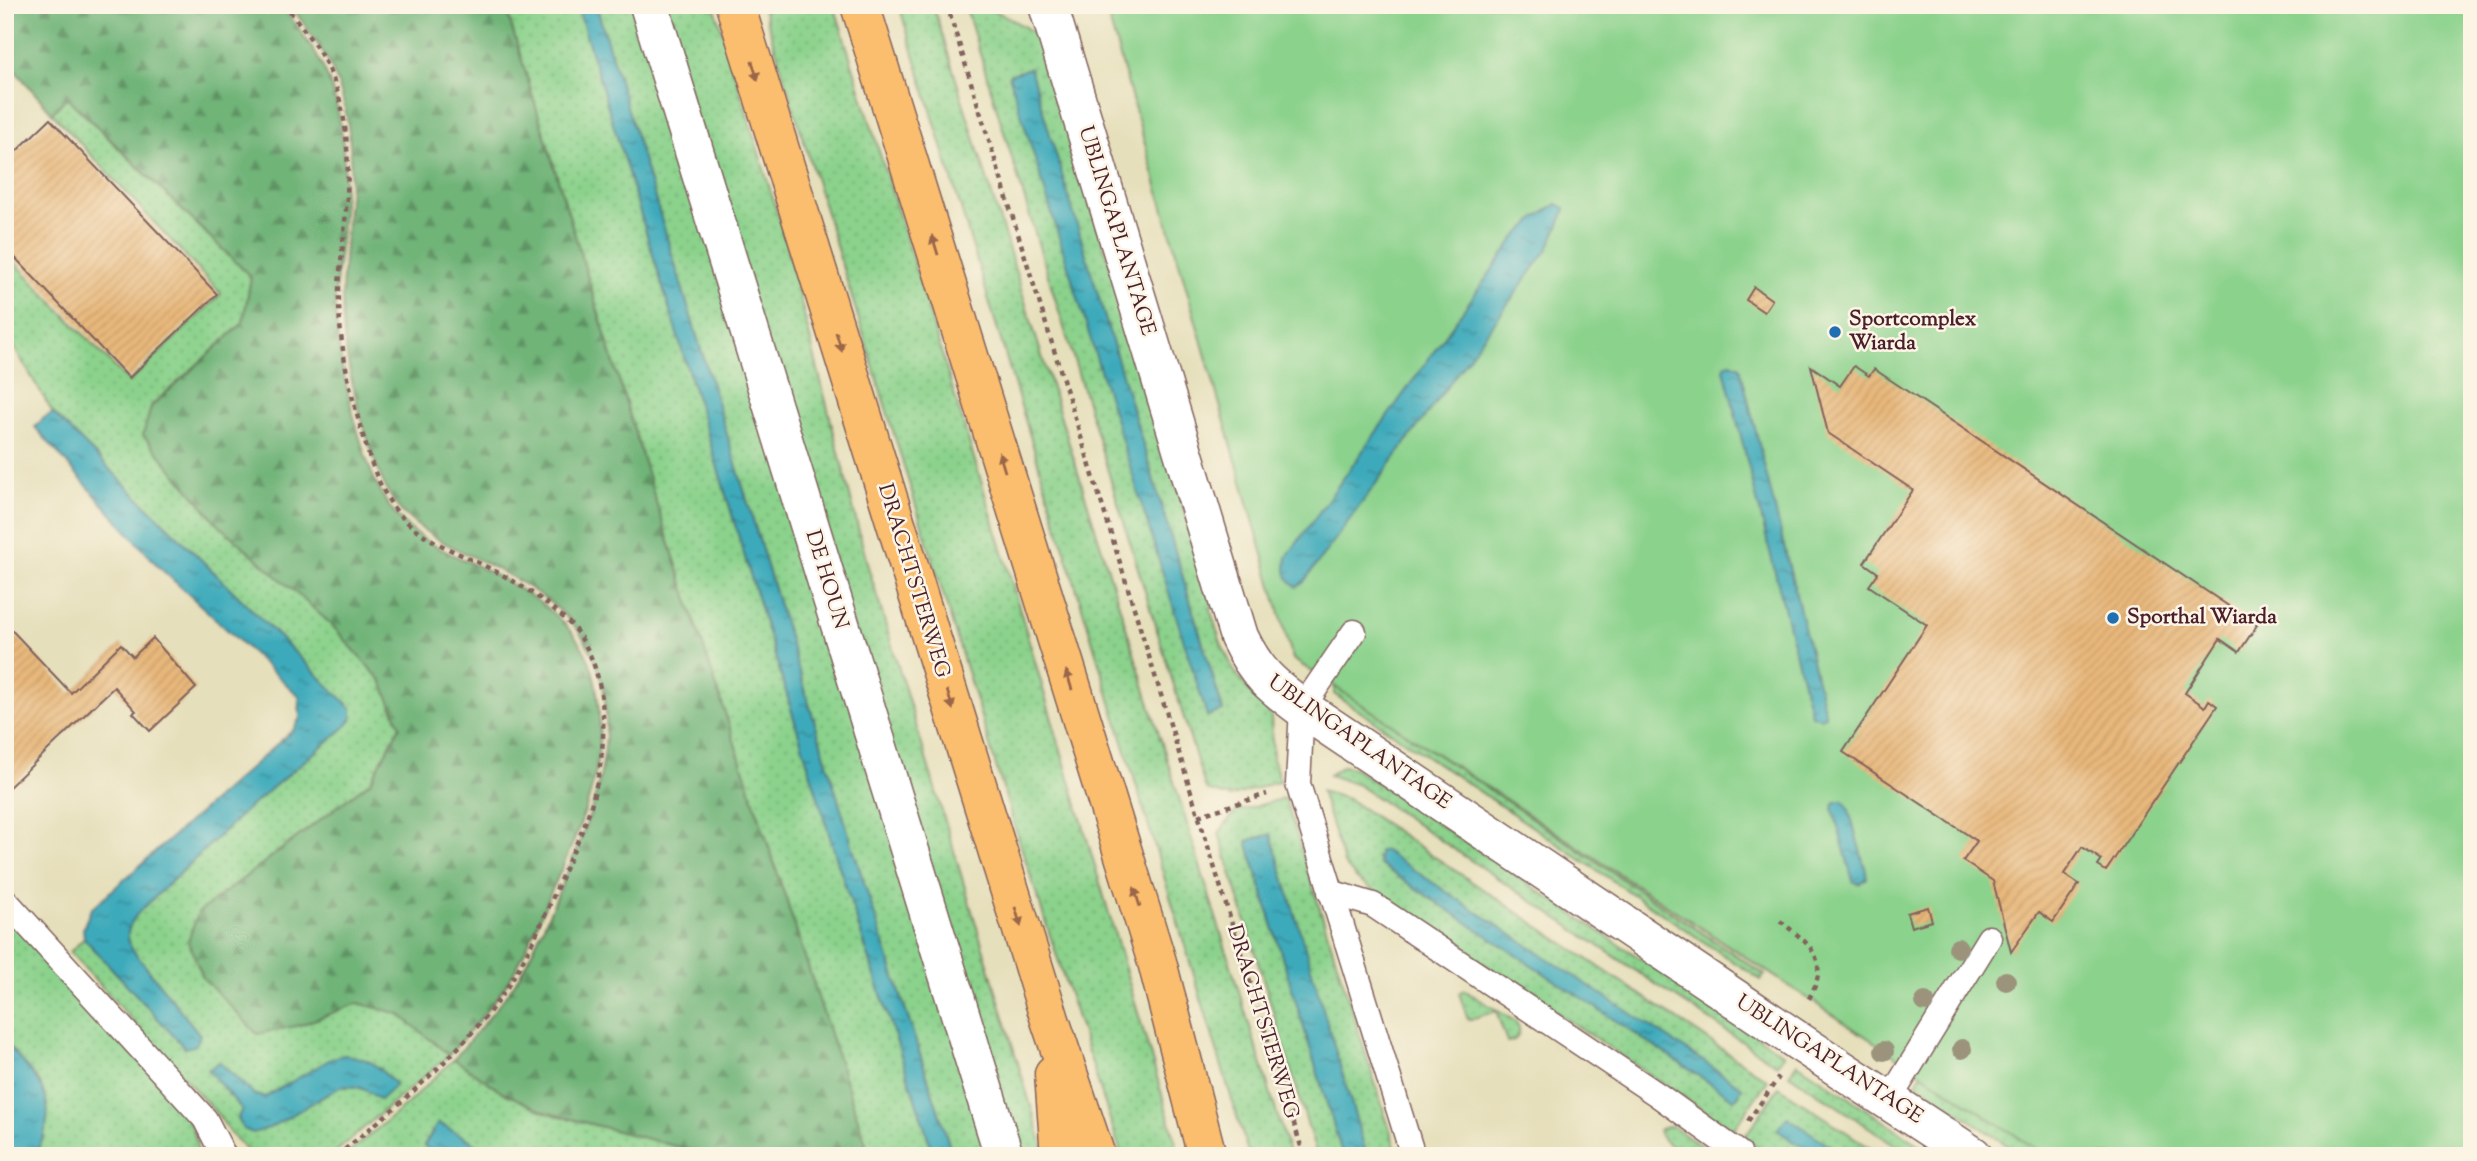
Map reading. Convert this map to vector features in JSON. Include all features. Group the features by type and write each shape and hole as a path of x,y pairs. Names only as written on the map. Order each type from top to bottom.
{"main road":[{"name":"DRACHTSTERWEG","path":"735,5 1050,1020 1096,1156"},
{"path":"860,5 1157,962 1208,1156"},
{"path":"1157,962 1199,1038 1236,1156"},
{"path":"1050,1020 1060,1156"}],"street":[{"name":"DE HOUN","path":"649,5 1004,1156"},
{"name":"UBLINGAPLANTAGE","path":"1044,7 1239,637 1250,661 1269,683 1302,708 1973,1156"}],"lane":[{"path":"1354,632 1302,708 1298,784 1413,1156"},
{"path":"1330,892 1373,905 1612,1064 1735,1150"},
{"path":"5,900 205,1119 223,1156"},
{"path":"1889,1100 1989,938"}],"path":[{"path":"282,5 289,10 323,57 344,121 348,178 339,301 341,338 345,368 369,455 384,489 398,512 434,542 500,573 535,595 567,621 590,653 603,716 601,752 590,806 536,936 510,984 451,1057 337,1156"},
{"name":"DRACHTSTERWEG","path":"947,5 1304,1156"},
{"path":"1198,816 1298,784"},
{"path":"1735,1150 1779,1076 1790,1084"}],"green space":[{"path":"5,5 277,5 291,18 322,66 339,116 343,142 344,196 335,298 336,324 349,400 365,455 378,486 396,515 420,536 501,578 550,610 576,638 589,661 597,690 600,738 592,786 577,833 519,963 494,1002 449,1055 399,1014 358,1003 300,1025 257,1034 203,978 188,941 198,913 371,781 400,726 382,682 332,625 219,525 143,435 151,407 243,323 251,277 67,97 52,113 5,59"},
{"path":"288,5 505,5 656,502 866,1144 862,1156 713,1156 545,1112 504,1093 454,1059 518,977 539,937 582,837 602,766 606,717 603,688 596,663 585,641 571,622 553,605 510,576 421,528 402,512 384,484 361,416 344,340 343,268 350,167 344,102 332,70 302,21"},
{"path":"505,5 577,5 838,863 934,1156 862,1156 866,1144 656,502"},
{"path":"596,5 636,5 990,1156 953,1156 856,858"},
{"path":"662,5 714,5 783,232 867,563 1046,1156 1016,1156"},
{"path":"762,5 834,5 1002,549 1180,1156 1122,1156 1017,834"},
{"path":"899,5 933,5 1290,1156 1249,1156"},
{"path":"965,5 995,11 1041,37 1213,607 1210,609 1221,643 1233,669 1271,717 1273,759 1280,781 1230,797 1206,790","holes":["1029,68 1223,710 1208,716 1010,76"]},
{"name":"Sportcomplex Wiarda","path":"1105,5 2472,5 2472,1156 2047,1156 1293,659"},
{"path":"66,97 251,277 243,323 151,406 332,625 383,682 400,726 371,781 198,913 300,1025 358,1003 399,1013 449,1055 331,1156 253,1156 70,952 84,938 185,1048 200,1035 131,948 128,938 130,926 138,913 247,809 346,726 352,709 53,413 5,332 5,252 129,382 221,294 52,113","holes":["381,1069 380,1099 361,1088 340,1087 269,1128 243,1129 238,1118 242,1109 208,1070 255,1095 265,1097 282,1088"]},
{"path":"1335,686 1765,975 1761,980 1334,694"},
{"path":"1343,766 1354,768 1784,1054 1777,1065 1358,785 1329,775"},
{"path":"1321,791 1348,799 1768,1080 1733,1130 1358,880 1344,864","holes":["1377,857 1742,1087 1734,1099 1379,864"]},
{"path":"1285,798 1398,1156 1367,1156 1270,835 1247,841 1343,1156 1317,1156 1219,833 1235,812"},
{"path":"5,914 174,1097 193,1132 198,1156 34,1156 44,1137 41,1084 5,1042"},
{"path":"1464,990 1516,1022 1519,1029 1517,1038 1507,1042 1496,1011 1468,1020 1459,993"},
{"path":"454,1059 504,1093 545,1112 713,1156 499,1156 438,1123 424,1145 439,1156 344,1156 406,1105"},
{"path":"1797,1063 1936,1156 1912,1156 1789,1074"},
{"path":"1923,1072 2051,1156 2023,1156 1916,1083"},
{"path":"1779,1087 1882,1156 1845,1156 1787,1117 1777,1130 1816,1156 1770,1156 1744,1138"},
{"path":"1671,1126 1716,1156 1692,1154 1669,1144 1659,1132 1660,1129"}],"water":[{"path":"577,5 596,5 856,858 953,1156 934,1156 838,863"},
{"path":"1030,68 1223,711 1207,716 1009,75"},
{"path":"1557,204 1565,208 1565,211 1548,249 1303,583 1296,587 1287,574 1287,557 1515,238 1536,218"},
{"path":"1726,364 1740,367 1825,712 1825,716 1820,718 1811,715 1724,369"},
{"path":"53,413 352,709 352,718 346,726 247,809 138,913 130,926 128,938 131,948 200,1035 196,1045 185,1048 84,938 83,928 91,909 294,729 300,718 299,696 158,566 35,427"},
{"path":"1843,801 1848,807 1866,871 1867,878 1859,884 1853,881 1833,809 1834,803"},
{"path":"1271,834 1367,1156 1343,1156 1247,841"},
{"path":"1379,851 1385,851 1742,1087 1739,1095 1734,1099 1379,864"},
{"path":"5,1042 44,1093 47,1121 34,1156 5,1156"},
{"path":"344,1055 361,1058 373,1064 396,1085 380,1100 362,1088 340,1087 269,1128 253,1133 243,1129 238,1118 242,1109 208,1070 219,1062 255,1095 265,1097 331,1059"},
{"path":"1787,1117 1845,1156 1816,1156 1777,1130"},
{"path":"438,1123 499,1156 439,1156 424,1146"}],"building":[{"path":"50,119 217,294 129,378 5,247 5,162"},
{"path":"1754,287 1772,300 1764,312 1746,300"},
{"path":"1811,366 1840,386 1854,366 1869,376 1874,369 2257,625 2239,652 2220,639 2185,693 2205,707 2209,700 2217,706 2106,871 2098,866 2102,860 2082,847 2064,874 2079,884 2053,922 2039,912 2011,952 1993,881 1963,861 1977,841 1843,752 1927,625 1869,586 1878,573 1864,563 1913,490 1828,433"},
{"path":"5,623 71,693 121,644 133,657 153,638 196,688 150,731 114,687 5,791"},
{"path":"1928,907 1932,921 1911,927 1907,913"}],"place":[{"name":"Sportcomplex Wiarda","path":"1835,332"},
{"name":"Sporthal Wiarda","path":"2113,618"}]}
